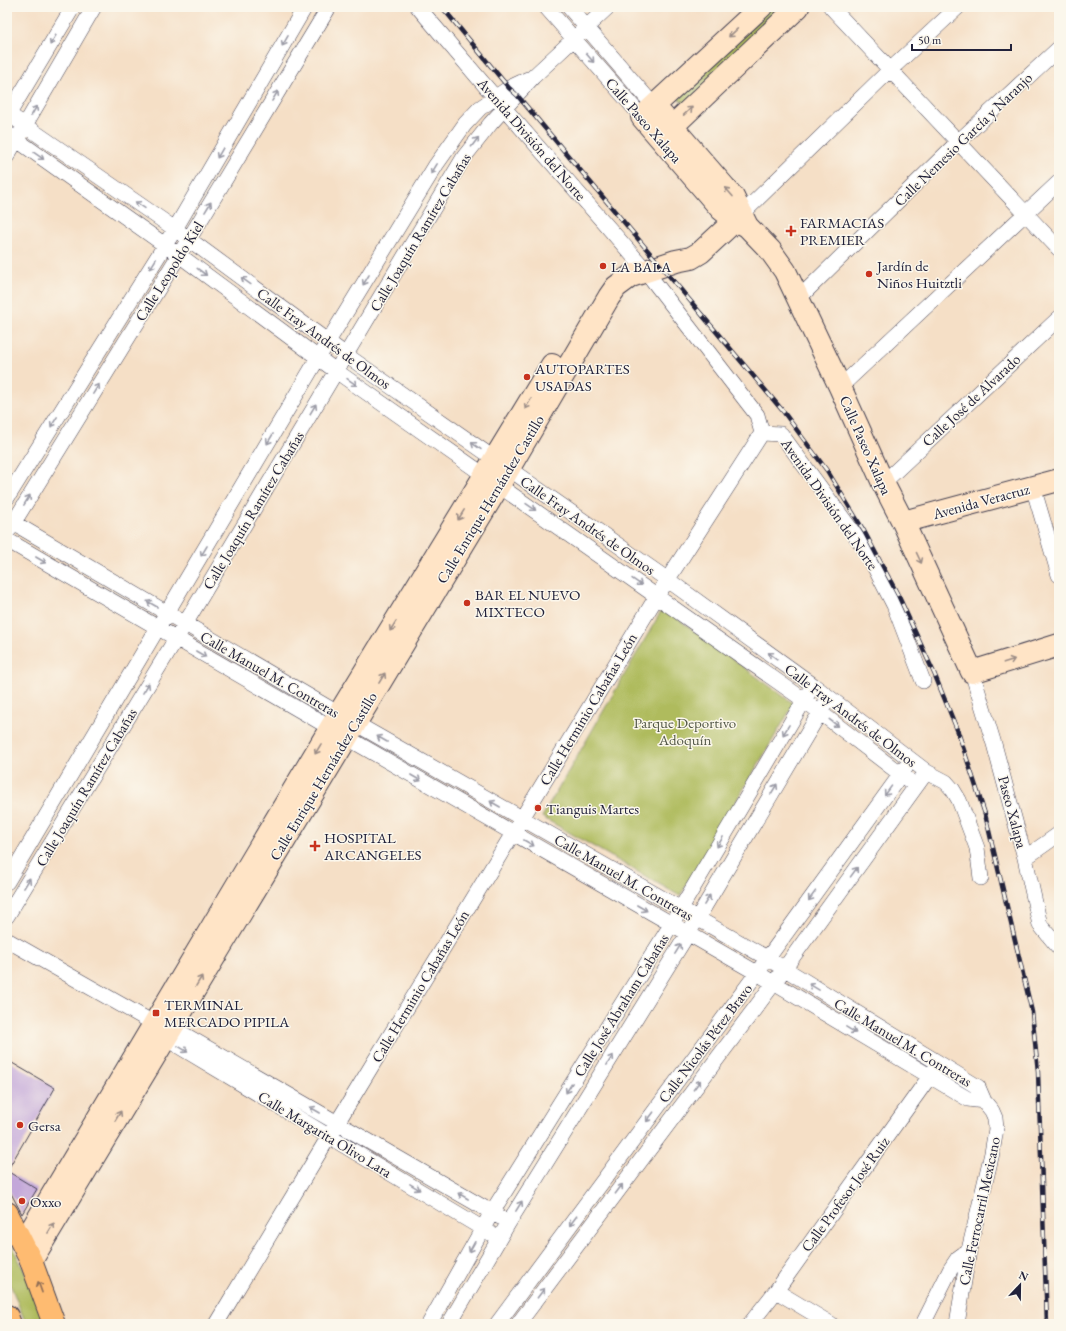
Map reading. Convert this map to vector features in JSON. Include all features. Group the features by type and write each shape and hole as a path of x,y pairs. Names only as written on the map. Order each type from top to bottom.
{"highway":[{"path":"7,1213 27,1253 54,1324"},
{"path":"7,1316 10,1324"}],"main road":[{"path":"648,111 761,7"},
{"path":"666,132 798,7"},
{"name":"Calle Paseo Xalapa","path":"648,111 666,132 733,197 741,220 770,250 785,271 799,298 883,483 903,522 972,672"},
{"name":"Calle Enrique Hernández Castillo","path":"27,1253 164,1030 342,726 497,472 609,297 616,287 623,281 644,268 691,258 701,252 741,220"},
{"name":"Avenida Veracruz","path":"903,522 1059,480"},
{"path":"972,672 1059,645"}],"street":[{"path":"8,115 73,7"},
{"path":"7,156 12,137 25,126 94,7"},
{"name":"Calle Leopoldo Kiel","path":"7,498 175,229 305,7"},
{"name":"Calle Leopoldo Kiel","path":"9,525 189,239 329,7"},
{"name":"Avenida División del Norte","path":"418,7 644,268"},
{"name":"Calle Paseo Xalapa","path":"546,7 573,39 648,111"},
{"name":"Calle Paseo Xalapa","path":"569,7 586,27 648,111"},
{"path":"500,103 532,77 608,7"},
{"path":"831,7 1059,249"},
{"path":"741,220 890,70 958,7"},
{"name":"Calle Nemesio García y Naranjo","path":"799,298 958,142 1059,48"},
{"name":"Calle Joaquín Ramírez Cabañas","path":"7,882 318,358 436,165 451,142 480,108 500,103"},
{"name":"Calle Joaquín Ramírez Cabañas","path":"7,916 176,639 464,157 482,133 500,103"},
{"name":"Calle Fray Andrés de Olmos","path":"8,115 175,229 346,354 657,596 804,700 916,786"},
{"name":"Calle Fray Andrés de Olmos","path":"12,137 165,244 336,371 668,580 813,685 927,772 946,782 959,800 977,848 981,878"},
{"path":"840,387 1059,182"},
{"path":"405,215 423,227"},
{"path":"644,268 757,415 762,433"},
{"name":"Calle José de Alvarado","path":"883,483 1059,318"},
{"name":"Avenida División del Norte","path":"762,433 780,434 866,550 894,605 923,681"},
{"name":"Calle Herminio Cabañas León","path":"216,1324 657,596 762,433"},
{"path":"261,454 280,465"},
{"path":"1033,487 1059,575"},
{"path":"226,514 245,524"},
{"name":"Calle Manuel M. Contreras","path":"9,525 185,624 342,726 513,834 757,973 968,1099 984,1101"},
{"name":"Calle Manuel M. Contreras","path":"7,540 176,639 522,819 767,958 978,1087 984,1101"},
{"name":"Paseo Xalapa","path":"972,672 994,744 1025,858 1040,926 1059,948"},
{"name":"Calle José Abraham Cabañas","path":"429,1324 492,1212 671,925 813,685"},
{"name":"Calle José Abraham Cabañas","path":"450,1324 509,1222 697,919 829,697"},
{"path":"102,722 119,733"},
{"name":"Calle Nicolás Pérez Bravo","path":"497,1324 757,973 911,760"},
{"name":"Calle Nicolás Pérez Bravo","path":"518,1324 774,983 927,772"},
{"path":"44,818 61,828"},
{"path":"1025,858 1059,834"},
{"name":"Calle Margarita Olivo Lara","path":"7,940 164,1030 337,1123 509,1222"},
{"name":"Calle Margarita Olivo Lara","path":"164,1030 330,1136 500,1238"},
{"name":"Calle Profesor José Ruiz","path":"750,1324 776,1291 939,1063"},
{"name":"Calle Ferrocarril Mexicano","path":"957,1324 969,1250 992,1154 996,1129 995,1118 992,1111 984,1101"},
{"path":"923,1324 950,1270 958,1258 969,1250"},
{"path":"776,1291 827,1323"}],"green space":[{"path":"771,7 788,7 686,106 678,98"},
{"name":"Parque Deportivo Adoquín","path":"663,608 794,704 680,896 542,817"},
{"path":"7,1234 49,1324 26,1324 7,1276"}],"building":[{"name":"Gersa","path":"7,1060 55,1088 7,1171"},
{"name":"Oxxo","path":"7,1171 37,1189 22,1214 7,1186"}],"railway":[{"path":"442,7 782,410 828,472 864,531 899,597 934,673 958,732 985,814 1032,1012 1038,1072 1047,1324"}],"place":[{"name":"FARMACIAS PREMIER","path":"791,231"},
{"name":"LA BALA","path":"603,266"},
{"name":"Jardín de Niños Huitztli","path":"869,274"},
{"name":"AUTOPARTES USADAS","path":"527,377"},
{"name":"BAR EL NUEVO MIXTECO","path":"467,603"},
{"name":"Tianguis Martes","path":"538,808"},
{"name":"HOSPITAL ARCANGELES","path":"315,846"},
{"name":"TERMINAL MERCADO PIPILA","path":"156,1013"},
{"name":"Gersa","path":"20,1125"},
{"name":"Oxxo","path":"22,1201"}]}
